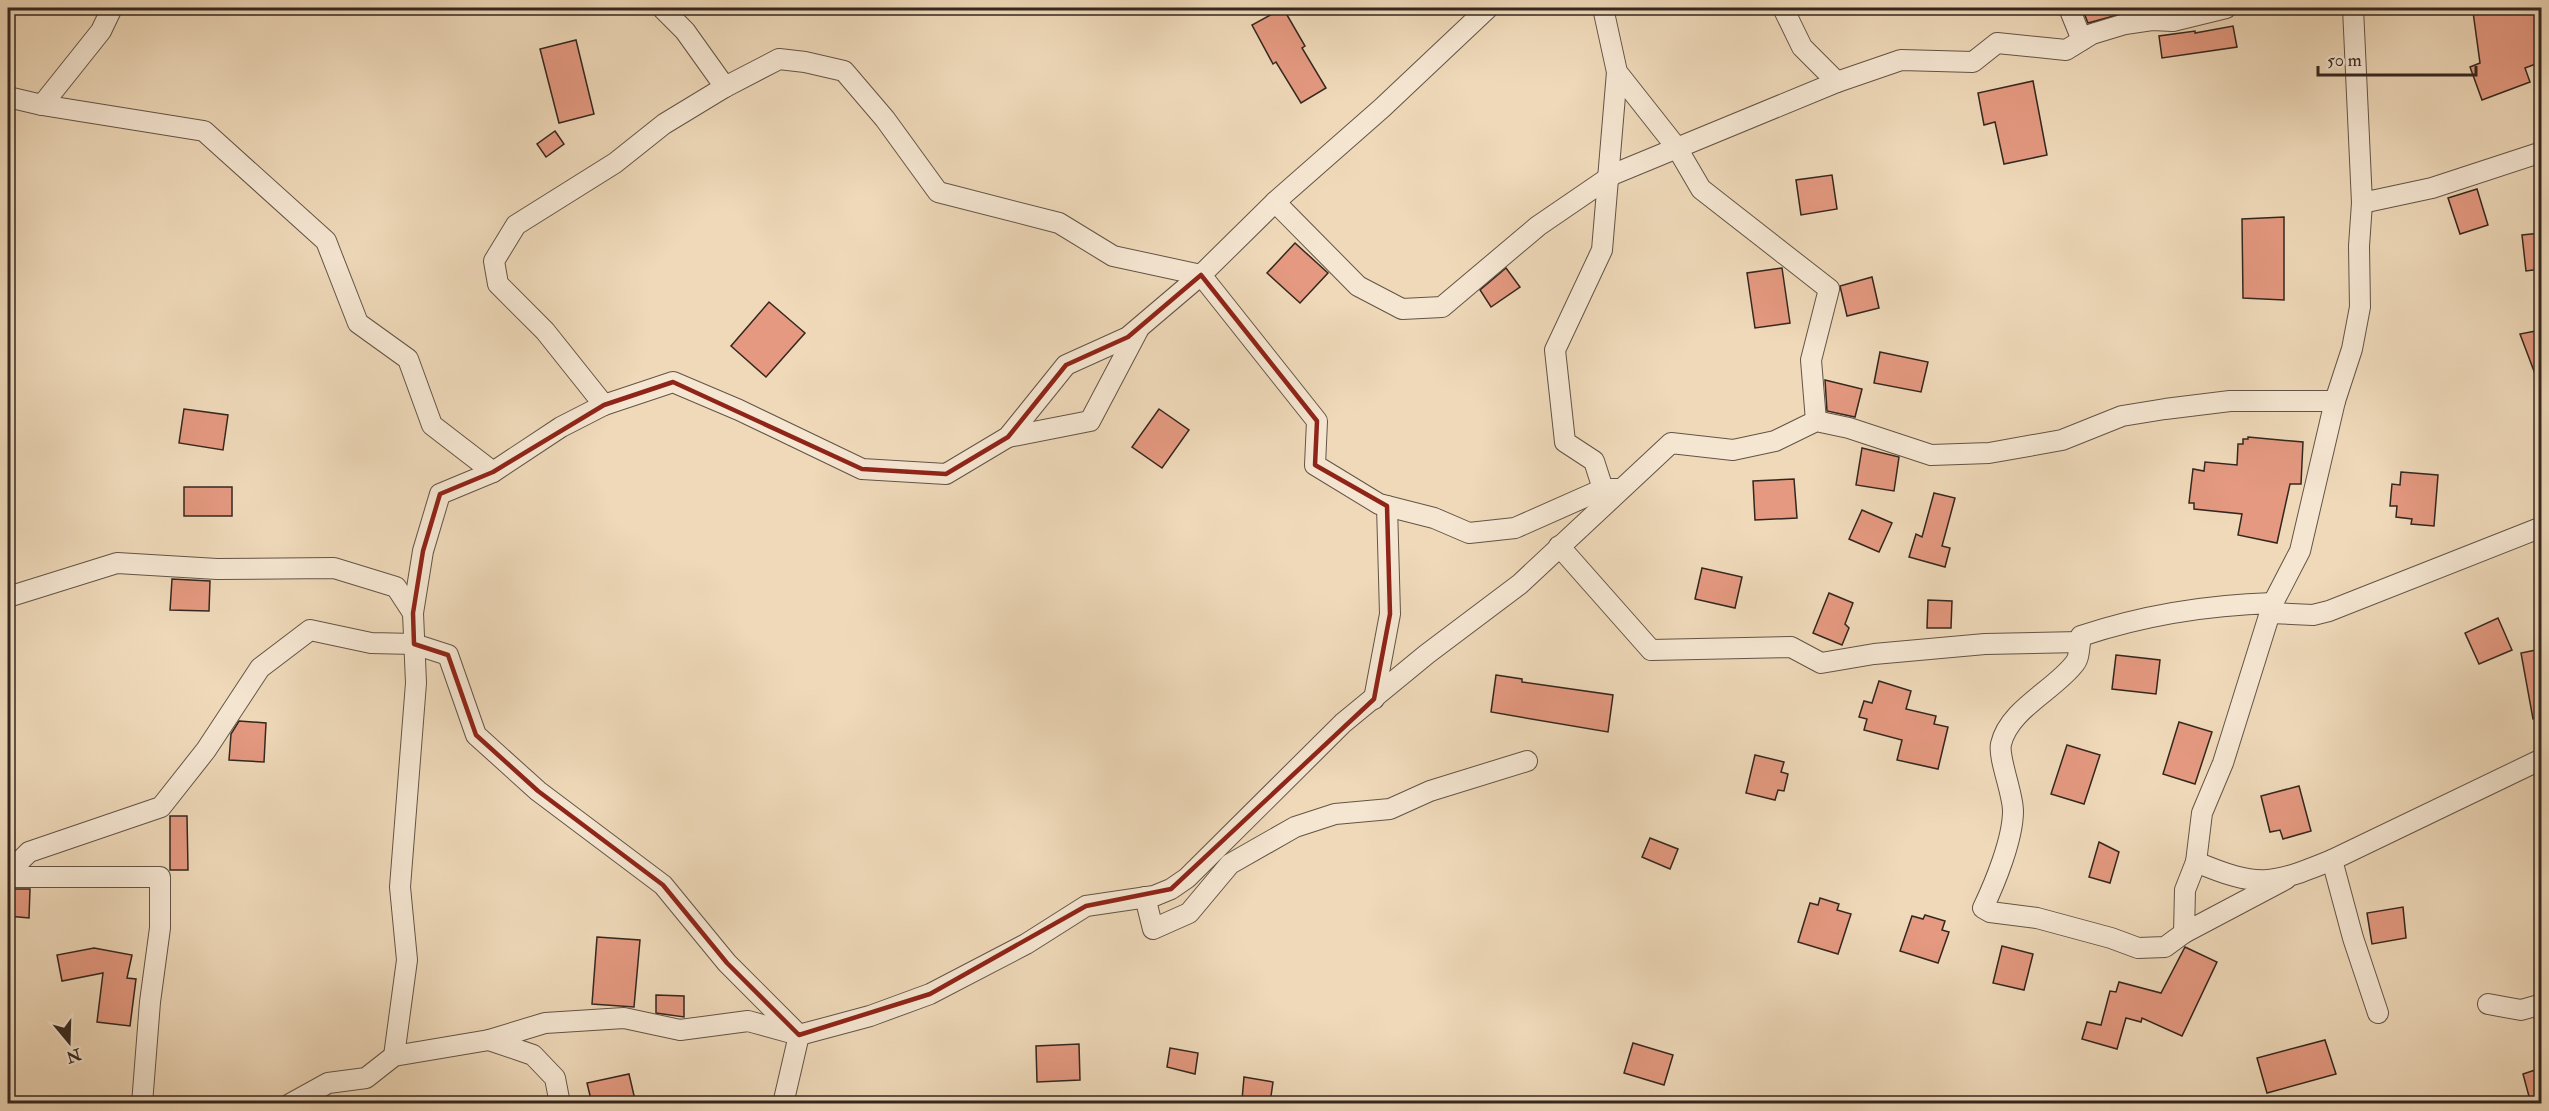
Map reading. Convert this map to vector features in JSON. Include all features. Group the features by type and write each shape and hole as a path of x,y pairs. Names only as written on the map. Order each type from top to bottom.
{"street":[{"path":"42,105 101,32 112,8"},
{"path":"662,8 685,31 725,87"},
{"path":"1008,437 1066,365 1128,337 1201,275 1275,202 1382,108 1488,8"},
{"path":"1603,8 1617,72 1602,250 1555,350 1565,442 1594,460 1612,489"},
{"path":"1783,8 1802,47 1837,82"},
{"path":"2069,8 2082,40"},
{"path":"1275,202 1358,286 1402,309 1442,308 1538,226 1608,178 1837,82 1901,60 1973,62 1997,43 2066,50 2092,34 2125,24 2152,20 2173,21 2226,8"},
{"path":"2184,933 2185,890 2196,862 2202,813 2223,763 2271,608 2300,551 2336,401 2352,349 2360,307 2359,246 2362,202 2353,8"},
{"path":"604,405 545,331 498,284 494,261 516,225 615,163 664,124 725,87 779,59 844,71 885,119 938,192 1059,223 1113,256 1201,275 1317,421 1315,465 1379,504 1434,519 1469,533 1515,528 1612,489"},
{"path":"1617,72 1677,148 1701,189 1829,289 1812,360 1816,421"},
{"path":"8,97 42,105 204,131 326,241 358,323 408,359 432,425 492,472"},
{"path":"2362,202 2432,188 2541,152"},
{"path":"394,1056 408,960 400,887 416,683 413,613 423,551 440,494 492,472 561,427 604,405 673,382 739,410 862,469 946,474 1008,437 1090,421 1139,327"},
{"path":"290,1104 328,1083 366,1078 394,1056 489,1040 545,1023 624,1018 680,1030 748,1021 799,1035 870,1016 930,994 1026,944 1086,906 1145,897 1171,890 1187,878 1343,723 1427,654 1512,590 1559,546 1612,489 1671,443 1733,450 1776,441 1816,421 1849,428 1930,455 1989,453 2062,440 2122,416 2166,409 2230,401 2336,401"},
{"path":"1374,699 1390,614 1388,506"},
{"path":"2541,527 2329,611 2313,615 2271,608 2185,609 2118,624 2081,636 2077,661 2029,704 2008,727 2001,745 2013,812 1996,881 1983,908 1990,912 2037,918 2111,938 2138,948 2165,947 2184,933 2286,879 2332,860 2541,759"},
{"path":"1559,546 1651,650 1791,647 1821,663 1874,654 1985,644 2080,642"},
{"path":"8,597 117,563 217,569 334,568 396,587 413,613"},
{"path":"8,873 29,852 162,807 206,750 260,668 310,630 371,643 414,644 448,655 476,735 538,791 663,885 727,963 799,1035"},
{"path":"1145,897 1153,929 1189,913 1230,864 1295,827 1335,814 1390,809 1430,791 1527,761"},
{"path":"2332,860 2353,938 2379,1013"},
{"path":"2196,862 2225,874 2264,882 2286,879"},
{"path":"8,877 160,877 160,928 150,1002 142,1104"},
{"path":"2488,1004 2521,1010 2541,1004"},
{"path":"783,1104 799,1035"},
{"path":"489,1040 533,1055 555,1078 560,1104"}],"highlighted area":[{"path":"1201,275 1317,421 1315,465 1387,506 1390,614 1374,699 1171,889 1086,906 930,994 799,1035 727,963 663,885 538,791 476,735 448,655 414,644 413,613 423,551 440,494 493,472 604,405 673,382 862,469 946,474 1008,437 1066,365 1128,337"}],"building":[{"path":"1283,8 1305,46 1302,48 1326,88 1301,103 1276,62 1273,64 1252,25"},
{"path":"2082,8 2131,8 2132,11 2088,23"},
{"path":"2503,8 2541,8 2541,62 2525,68 2530,82 2482,100 2470,67 2480,63 2473,12"},
{"path":"2233,26 2237,47 2162,58 2159,36 2195,31 2195,33"},
{"path":"576,40 594,114 559,123 540,49"},
{"path":"2033,81 2047,155 2004,164 1995,122 1984,125 1978,93"},
{"path":"555,131 564,144 546,157 537,144"},
{"path":"1832,175 1837,209 1801,215 1796,180"},
{"path":"2477,189 2488,225 2460,234 2448,198"},
{"path":"2284,217 2284,300 2243,298 2242,219"},
{"path":"2541,233 2541,269 2526,271 2522,235"},
{"path":"1295,243 1328,273 1300,303 1267,273"},
{"path":"1506,268 1520,287 1491,307 1480,290"},
{"path":"1782,268 1790,323 1755,328 1747,273"},
{"path":"1872,277 1879,308 1847,316 1840,286"},
{"path":"769,302 805,333 766,377 731,346"},
{"path":"2541,330 2541,387 2540,387 2520,334"},
{"path":"1880,352 1928,362 1921,392 1874,383"},
{"path":"1825,380 1862,389 1855,417 1827,411"},
{"path":"184,409 228,415 223,450 179,443"},
{"path":"1159,409 1189,430 1162,468 1132,447"},
{"path":"2248,437 2303,442 2301,484 2290,484 2277,543 2238,535 2242,514 2194,509 2194,503 2189,503 2193,469 2204,471 2205,462 2237,465 2238,444 2243,444 2243,439 2248,439"},
{"path":"1862,448 1899,457 1894,491 1856,485"},
{"path":"2401,472 2438,475 2434,526 2411,524 2412,519 2396,517 2397,506 2390,506 2392,484 2400,485"},
{"path":"1794,479 1797,518 1755,520 1753,481"},
{"path":"184,487 232,487 232,516 184,516"},
{"path":"1934,493 1955,498 1942,546 1950,548 1945,567 1909,557 1916,534 1922,537"},
{"path":"1862,510 1892,523 1879,552 1849,539"},
{"path":"1702,568 1742,577 1735,608 1695,599"},
{"path":"172,579 210,581 209,611 170,610"},
{"path":"1829,593 1853,603 1845,624 1849,628 1842,645 1813,633"},
{"path":"1928,600 1952,601 1951,628 1927,628"},
{"path":"2498,618 2512,650 2479,664 2465,633"},
{"path":"2541,649 2541,718 2533,719 2521,653"},
{"path":"2116,655 2160,660 2156,694 2112,689"},
{"path":"1496,675 1522,679 1522,682 1613,695 1608,732 1491,712"},
{"path":"1879,681 1911,691 1906,709 1936,716 1934,724 1948,727 1938,769 1897,760 1902,740 1864,730 1867,719 1859,717 1864,701 1872,703"},
{"path":"239,721 266,723 264,762 229,760 231,734"},
{"path":"2179,722 2212,732 2195,784 2163,774"},
{"path":"2067,745 2100,755 2084,804 2051,794"},
{"path":"1755,755 1784,762 1781,772 1788,774 1784,791 1778,790 1775,800 1746,793"},
{"path":"2299,786 2311,831 2283,839 2280,830 2270,832 2261,796"},
{"path":"170,816 187,816 188,870 170,870"},
{"path":"1650,838 1678,849 1670,869 1642,857"},
{"path":"2099,842 2119,852 2110,883 2089,877"},
{"path":"9,889 30,889 29,918 8,916"},
{"path":"1820,898 1839,904 1837,910 1851,914 1838,954 1798,942 1810,903 1818,905"},
{"path":"2403,907 2406,938 2372,944 2367,913"},
{"path":"1925,915 1945,921 1942,930 1949,932 1938,963 1900,951 1912,916 1923,919"},
{"path":"597,937 640,940 634,1007 592,1004"},
{"path":"2002,946 2033,954 2024,990 1993,983"},
{"path":"2185,947 2217,962 2182,1036 2142,1018 2141,1022 2126,1018 2117,1049 2082,1039 2087,1022 2101,1025 2110,991 2116,992 2119,982 2161,993"},
{"path":"94,948 132,955 127,978 136,979 130,1026 97,1022 103,973 62,981 57,955"},
{"path":"656,995 684,996 684,1017 656,1013"},
{"path":"2325,1040 2336,1074 2267,1093 2257,1058"},
{"path":"1633,1043 1673,1055 1664,1085 1624,1073"},
{"path":"1079,1044 1080,1080 1037,1082 1036,1046"},
{"path":"1170,1048 1198,1053 1195,1074 1167,1067"},
{"path":"2541,1068 2541,1104 2531,1104 2523,1074"},
{"path":"629,1074 636,1104 592,1104 587,1083"},
{"path":"1244,1077 1273,1082 1270,1103 1242,1100"}]}
